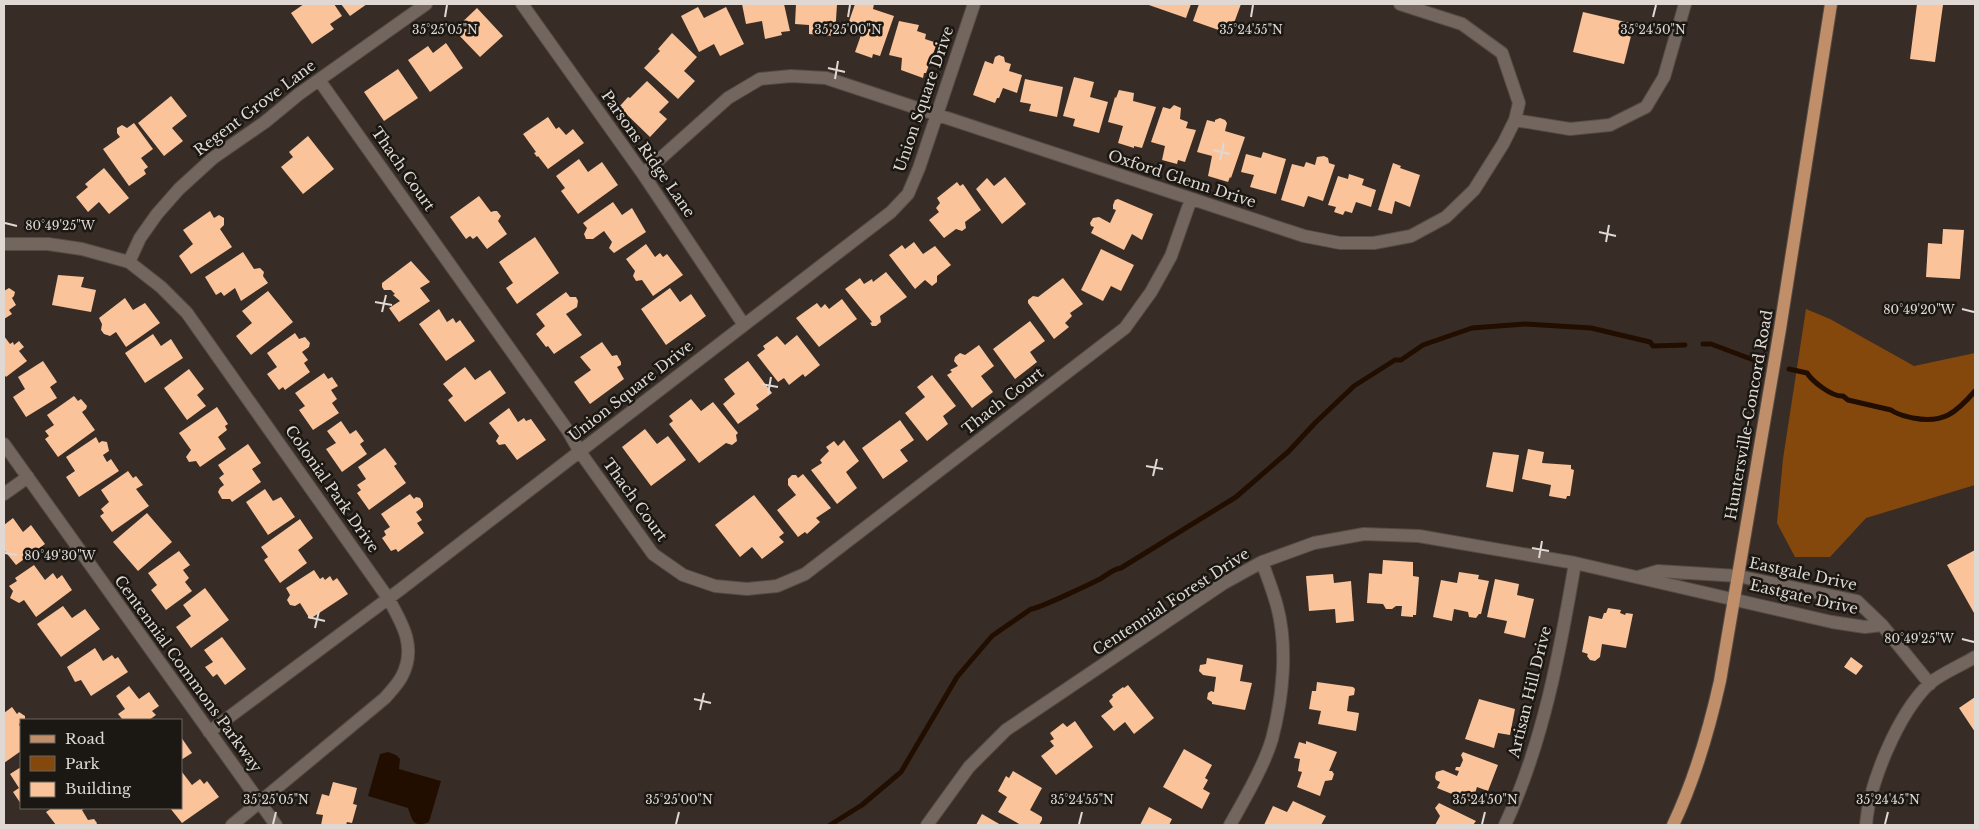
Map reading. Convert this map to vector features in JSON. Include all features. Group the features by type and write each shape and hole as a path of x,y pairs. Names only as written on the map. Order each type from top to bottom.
{"main road":[{"name":"Huntersville-Concord Road","path":"1673,825 1683,804 1707,737 1720,680 1774,368 1831,4"}],"street":[{"name":"Regent Grove Lane","path":"129,262 140,238 157,214 179,189 213,158 426,4"},
{"name":"Parsons Ridge Lane","path":"522,4 644,174 744,325"},
{"name":"Union Square Drive","path":"210,732 580,452 891,212 908,194 919,168 974,4"},
{"name":"Oxford Glenn Drive","path":"644,174 728,98 760,79 791,76 826,78 1304,236 1340,244 1374,243 1410,236 1446,217 1474,190 1503,144 1515,120 1519,103 1502,53 1462,24 1422,7 1400,4"},
{"path":"1515,120 1570,129 1610,125 1646,107 1664,77 1685,4"},
{"name":"Thach Court","path":"319,80 653,554 683,575 715,586 747,589 777,586 805,574 1125,328 1152,292 1171,256 1191,199"},
{"name":"Colonial Park Drive","path":"4,244 48,244 82,249 129,262 161,286 187,313 388,598 406,630 408,658 402,676 386,698 232,825"},
{"name":"Centennial Commons Parkway","path":"4,444 276,825"},
{"path":"4,494 28,477"},
{"name":"Centennial Forest Drive","path":"927,825 970,767 1006,730 1224,583 1262,562 1314,542 1364,534 1419,536 1575,563 1734,598"},
{"path":"1230,825 1248,792 1272,740 1280,698 1283,648 1277,607 1262,562"},
{"name":"Artisan Hill Drive","path":"1505,825 1518,798 1542,722 1560,646 1575,563"},
{"name":"Centennial Forest Drive","path":"1638,578 1658,571 1738,576"},
{"name":"Eastgale Drive","path":"1738,576 1857,601 1882,625"},
{"name":"Eastgate Drive","path":"1734,598 1832,622 1865,627 1882,625"},
{"path":"1882,625 1930,684"},
{"path":"1866,825 1867,808 1884,754 1908,712 1930,684 1975,657"}],"green space":[{"path":"1806,309 1830,319 1914,366 1975,353 1975,485 1866,518 1830,557 1795,557 1777,523 1783,459"}],"shaded area":[{"path":"388,752 400,759 399,769 441,781 429,822 416,824 408,808 368,796 380,754"}],"building":[{"path":"304,4 334,4 342,16 330,24 334,29 312,44 291,13"},
{"path":"341,4 367,4 350,16"},
{"path":"742,4 784,4 790,31 781,32 782,35 765,39 762,21 746,24"},
{"path":"796,4 837,4 835,36 809,34 809,25 795,24"},
{"path":"855,4 874,4 873,9 894,16 880,56 873,54 872,58 855,52 861,35 846,30"},
{"path":"1146,4 1191,4 1186,18"},
{"path":"1199,4 1241,4 1230,34 1193,21"},
{"path":"1917,4 1943,5 1935,62 1910,59"},
{"path":"698,7 704,18 726,7 744,44 720,56 714,44 699,52 681,16"},
{"path":"477,8 503,36 480,57 454,30"},
{"path":"1583,12 1634,24 1624,64 1573,52"},
{"path":"899,21 919,25 917,31 926,34 925,39 937,43 923,78 901,70 902,58 889,55"},
{"path":"672,33 697,57 684,71 695,81 678,99 644,68 660,51 658,49"},
{"path":"446,43 463,68 430,92 408,60 428,46 433,53"},
{"path":"999,55 1004,57 1005,62 1011,64 1009,71 1022,75 1017,93 1003,88 995,103 973,95 985,61 993,64 995,57"},
{"path":"398,69 418,98 384,121 364,92"},
{"path":"1074,77 1094,82 1090,97 1108,102 1099,133 1073,126 1075,119 1063,116"},
{"path":"1025,79 1063,87 1057,117 1029,111 1031,104 1020,102"},
{"path":"647,81 669,102 659,112 667,119 650,137 619,107"},
{"path":"1119,90 1134,93 1133,101 1156,107 1142,148 1134,146 1134,148 1118,143 1123,126 1108,122 1115,97"},
{"path":"171,96 187,116 172,128 183,141 164,156 138,123"},
{"path":"1174,105 1181,108 1180,119 1188,122 1186,128 1196,130 1185,162 1178,160 1177,164 1162,160 1165,146 1151,142 1163,107 1170,109"},
{"path":"548,117 556,129 559,127 566,135 573,129 584,143 548,169 534,153 536,152 523,134"},
{"path":"1220,118 1227,123 1225,131 1245,137 1228,182 1208,176 1212,156 1197,152 1207,120 1215,122 1215,120"},
{"path":"134,123 153,149 141,158 148,167 144,170 146,174 129,186 103,149 120,137 117,133 117,128 122,125 127,128"},
{"path":"308,136 334,169 303,194 281,167 293,157 289,152"},
{"path":"1263,152 1286,159 1276,194 1250,187 1254,175 1241,172 1246,154 1261,158"},
{"path":"1324,156 1328,158 1329,163 1335,165 1323,201 1308,196 1304,207 1281,200 1292,164 1304,167 1306,162 1315,165 1317,157"},
{"path":"579,159 588,172 602,162 618,185 578,214 561,191 565,188 556,176"},
{"path":"1393,163 1401,166 1400,168 1420,175 1410,207 1395,201 1392,214 1378,210"},
{"path":"104,168 129,198 109,214 99,202 88,212 76,197 88,187 85,184"},
{"path":"1349,174 1364,179 1362,185 1376,190 1371,207 1356,202 1352,213 1345,211 1343,215 1334,212 1336,207 1328,205 1338,176 1348,179"},
{"path":"1005,177 1026,204 1002,224 976,189 987,178 994,186"},
{"path":"957,182 960,186 963,184 981,210 965,222 966,228 962,231 956,229 944,238 929,220 939,212 936,208 940,203 937,198"},
{"path":"479,196 491,212 497,211 501,216 498,221 507,234 487,249 477,236 473,239 470,236 466,239 450,217"},
{"path":"1118,199 1153,214 1142,240 1132,234 1124,250 1091,233 1094,227 1090,223 1093,218 1099,217 1110,223 1116,210 1113,209 1113,205 1115,200"},
{"path":"613,202 622,215 632,208 646,232 614,253 609,248 612,242 604,231 593,239 586,239 584,234 587,228 583,223"},
{"path":"210,211 214,218 219,215 224,218 224,225 220,229 232,247 191,274 179,256 193,244 183,230"},
{"path":"1943,229 1964,230 1960,279 1926,277 1928,243 1942,244"},
{"path":"535,237 559,273 517,304 506,288 513,283 499,262"},
{"path":"914,242 923,254 935,246 951,265 937,276 937,282 932,286 925,280 915,289 889,255 902,245 905,249"},
{"path":"646,244 655,257 660,253 663,257 667,254 683,275 653,296 642,280 636,281 633,276 635,271 626,259"},
{"path":"1101,249 1134,265 1121,291 1111,286 1103,301 1081,290"},
{"path":"243,252 254,269 260,268 264,272 263,276 268,283 241,301 235,288 224,296 221,292 216,295 205,277"},
{"path":"411,261 430,282 420,288 430,301 399,322 389,308 400,301 393,295 395,294 391,290 384,290 382,283"},
{"path":"886,272 907,297 880,316 881,322 876,326 872,326 870,323 872,322 845,289 860,278 864,284 872,279 873,282"},
{"path":"58,275 84,277 81,287 96,290 91,312 52,305"},
{"path":"1063,278 1083,304 1070,313 1072,316 1065,323 1069,327 1054,339 1028,303 1028,300 1033,296 1038,297"},
{"path":"9,288 15,292 12,298 16,305 9,310 12,314 4,319 4,291"},
{"path":"670,288 680,302 691,294 706,316 666,345 641,309"},
{"path":"268,291 293,322 251,355 236,336 252,323 242,311"},
{"path":"566,292 570,297 576,297 578,301 577,307 566,314 582,335 554,354 536,334 545,326 536,314"},
{"path":"125,298 133,310 145,303 160,323 126,347 116,332 110,336 104,334 101,330 102,324 99,318"},
{"path":"842,299 857,319 819,347 796,318 817,303 821,308 825,304 829,309"},
{"path":"439,309 447,322 453,318 456,323 460,320 475,341 446,361 419,324"},
{"path":"1030,321 1045,341 1030,352 1037,362 1015,379 993,349"},
{"path":"295,333 299,339 305,337 310,343 309,347 302,352 308,360 304,363 310,372 285,390 283,387 279,390 267,374 277,367 267,353"},
{"path":"153,334 161,346 171,339 183,358 145,383 125,353"},
{"path":"797,335 820,365 805,377 803,374 789,385 784,378 778,382 757,355 765,349 763,346 777,336 785,345"},
{"path":"4,336 10,344 13,342 14,345 19,341 24,347 19,351 27,361 6,377 4,374"},
{"path":"602,342 612,356 617,355 621,365 617,367 624,379 590,404 574,382 591,370 580,357"},
{"path":"979,345 994,366 981,376 993,392 972,408 947,375 952,372 950,370 958,366 954,361 955,357 960,353 965,355"},
{"path":"43,361 57,382 50,387 57,398 26,417 13,397 25,389 18,377"},
{"path":"748,361 772,393 756,405 759,409 738,424 723,404 735,394 724,379"},
{"path":"465,367 475,380 490,370 506,393 465,422 448,400 453,396 443,384"},
{"path":"189,369 204,389 197,395 206,406 187,420 164,388"},
{"path":"324,373 328,379 332,377 338,386 331,390 337,399 332,403 339,413 313,430 299,410 305,406 295,393"},
{"path":"932,375 956,406 943,416 948,424 927,441 905,413 925,397 917,387"},
{"path":"74,396 78,401 81,399 87,406 82,412 95,430 58,457 45,439 49,436 45,431 54,425 47,415"},
{"path":"691,399 701,411 713,402 738,433 736,435 737,441 732,445 726,443 699,463 669,424 673,421 669,416"},
{"path":"217,407 228,424 225,426 227,430 218,437 226,449 200,467 196,461 189,462 186,457 191,450 179,433"},
{"path":"509,408 518,422 524,418 526,421 531,419 546,440 517,460 505,444 499,445 496,441 499,436 489,423"},
{"path":"900,420 914,440 900,450 908,461 883,479 862,448"},
{"path":"341,421 350,434 356,430 364,441 360,444 367,454 342,472 326,449 336,443 327,431"},
{"path":"645,429 657,444 668,436 686,460 651,486 622,447"},
{"path":"96,437 99,443 102,441 107,442 109,451 103,455 107,462 111,459 119,471 79,497 66,477 75,471 66,457"},
{"path":"844,440 859,461 846,472 857,488 837,504 811,470 822,463 820,460 829,451 826,447 834,441 838,446"},
{"path":"248,444 261,463 252,469 261,482 232,502 230,499 222,499 218,492 224,485 219,478 224,474 218,465"},
{"path":"385,448 397,464 394,466 406,483 369,510 357,493 361,490 357,485 366,479 358,467"},
{"path":"1528,449 1544,452 1542,463 1571,465 1571,469 1574,470 1570,496 1567,496 1566,499 1549,496 1551,485 1522,479"},
{"path":"1493,452 1519,455 1513,492 1486,487"},
{"path":"128,471 133,478 136,476 143,485 136,489 149,506 112,532 100,516 104,513 101,509 109,502 101,490"},
{"path":"803,474 831,508 816,518 820,522 807,534 805,532 798,537 777,510 796,495 788,485 788,479 792,475 796,475 798,478"},
{"path":"265,489 273,501 281,497 295,517 268,535 246,502"},
{"path":"410,494 414,499 416,497 420,498 423,503 423,507 416,512 422,520 417,523 424,533 398,552 396,549 391,551 382,538 386,535 384,531 390,527 381,514"},
{"path":"754,495 784,533 779,537 784,542 762,559 752,547 740,557 715,525"},
{"path":"147,513 172,542 138,571 113,542"},
{"path":"13,518 23,532 31,525 45,544 16,565 4,550 4,525"},
{"path":"300,519 313,538 298,550 307,563 280,583 264,560 268,557 261,547"},
{"path":"1975,550 1975,613 1974,613 1947,565"},
{"path":"179,551 190,565 183,570 189,578 185,582 192,591 166,610 151,590 157,585 148,573"},
{"path":"1383,560 1413,562 1413,576 1419,577 1416,615 1413,615 1413,617 1401,616 1402,606 1386,609 1383,604 1367,603 1369,573 1382,574"},
{"path":"34,565 45,580 53,573 57,579 62,575 72,590 36,617 24,600 19,603 10,598 13,591 9,586 17,581 15,578"},
{"path":"314,570 320,579 323,577 325,580 330,576 333,581 337,578 348,594 310,619 300,603 295,606 290,605 287,600 290,595 286,588"},
{"path":"1459,572 1479,575 1478,579 1489,581 1481,614 1476,618 1469,617 1468,612 1454,609 1452,621 1433,617 1441,580 1457,583"},
{"path":"1333,574 1334,583 1351,581 1354,621 1336,623 1335,609 1309,611 1306,576"},
{"path":"1495,579 1519,584 1517,595 1534,599 1525,638 1504,633 1507,621 1487,617"},
{"path":"205,588 229,620 191,648 176,627 191,616 183,605"},
{"path":"63,606 72,618 85,609 100,629 61,657 37,624"},
{"path":"1608,608 1621,610 1620,613 1625,615 1626,613 1633,614 1626,648 1602,644 1600,657 1595,661 1590,660 1587,656 1588,654 1582,652 1589,616 1602,619"},
{"path":"222,637 246,669 225,685 217,674 213,677 205,667 213,662 204,650"},
{"path":"95,648 103,661 112,655 115,659 118,657 128,672 91,696 81,680 75,682 67,667"},
{"path":"1851,657 1863,666 1856,675 1844,667"},
{"path":"1207,658 1243,665 1240,681 1252,683 1245,710 1212,704 1207,699 1208,693 1214,692 1216,677 1203,675 1199,671 1200,665 1206,664"},
{"path":"1317,682 1353,687 1355,689 1354,695 1349,696 1347,711 1359,713 1356,731 1318,724 1321,711 1309,709 1312,691 1316,691"},
{"path":"1128,685 1154,718 1134,734 1125,722 1114,731 1101,716 1113,707 1109,701 1113,697 1112,695"},
{"path":"129,686 139,699 149,692 159,706 152,711 156,715 150,719 122,719 118,714 125,709 116,696"},
{"path":"1975,697 1975,732 1959,708"},
{"path":"1479,699 1515,709 1510,735 1498,733 1494,748 1465,739"},
{"path":"12,707 17,714 19,712 25,716 25,719 20,719 19,725 20,752 4,763 4,713"},
{"path":"1075,721 1093,747 1056,775 1041,756 1054,746 1050,741 1054,739 1050,733 1063,723 1067,727"},
{"path":"182,738 192,753 182,759"},
{"path":"1306,741 1337,752 1329,771 1332,771 1334,774 1332,780 1325,781 1320,796 1297,787 1302,772 1298,771 1300,759 1294,758 1299,742 1306,744"},
{"path":"1184,749 1212,765 1205,778 1208,780 1203,789 1210,793 1202,809 1163,787"},
{"path":"1463,752 1498,765 1488,791 1477,787 1472,802 1437,788 1440,782 1435,777 1436,772 1443,770 1457,776 1459,771 1455,770 1456,767 1460,767 1463,760 1461,755"},
{"path":"20,768 20,802 13,792 19,788 10,774"},
{"path":"1013,771 1042,788 1030,810 1042,817 1039,825 1021,825 998,812 1007,797 998,791 1006,776 1009,778"},
{"path":"182,772 192,785 200,779 204,784 207,781 219,797 182,823 171,809 182,809"},
{"path":"333,782 357,788 353,804 357,805 352,823 347,822 346,825 321,825 323,815 316,814 322,794 329,796"},
{"path":"1293,801 1326,816 1321,825 1264,825 1273,806 1287,812"},
{"path":"1439,803 1476,821 1473,825 1435,825 1440,816 1435,808"},
{"path":"1149,807 1172,819 1169,825 1140,825"},
{"path":"50,809 84,809 82,810 88,820 94,819 97,823 96,825 56,825 46,812"},
{"path":"982,814 1001,825 976,825"}],"waterway":[{"path":"830,825 862,805 901,772 957,677 992,636 1031,609 1064,596 1121,568 1236,497 1289,451 1354,386 1395,360 1401,360 1423,345 1472,328 1525,324 1591,328 1650,342 1653,346 1685,345"},
{"path":"1703,344 1711,344 1759,362"},
{"path":"1789,369 1807,373 1823,388 1848,400 1891,410 1913,418 1933,419 1948,415 1962,405 1975,391"}]}
